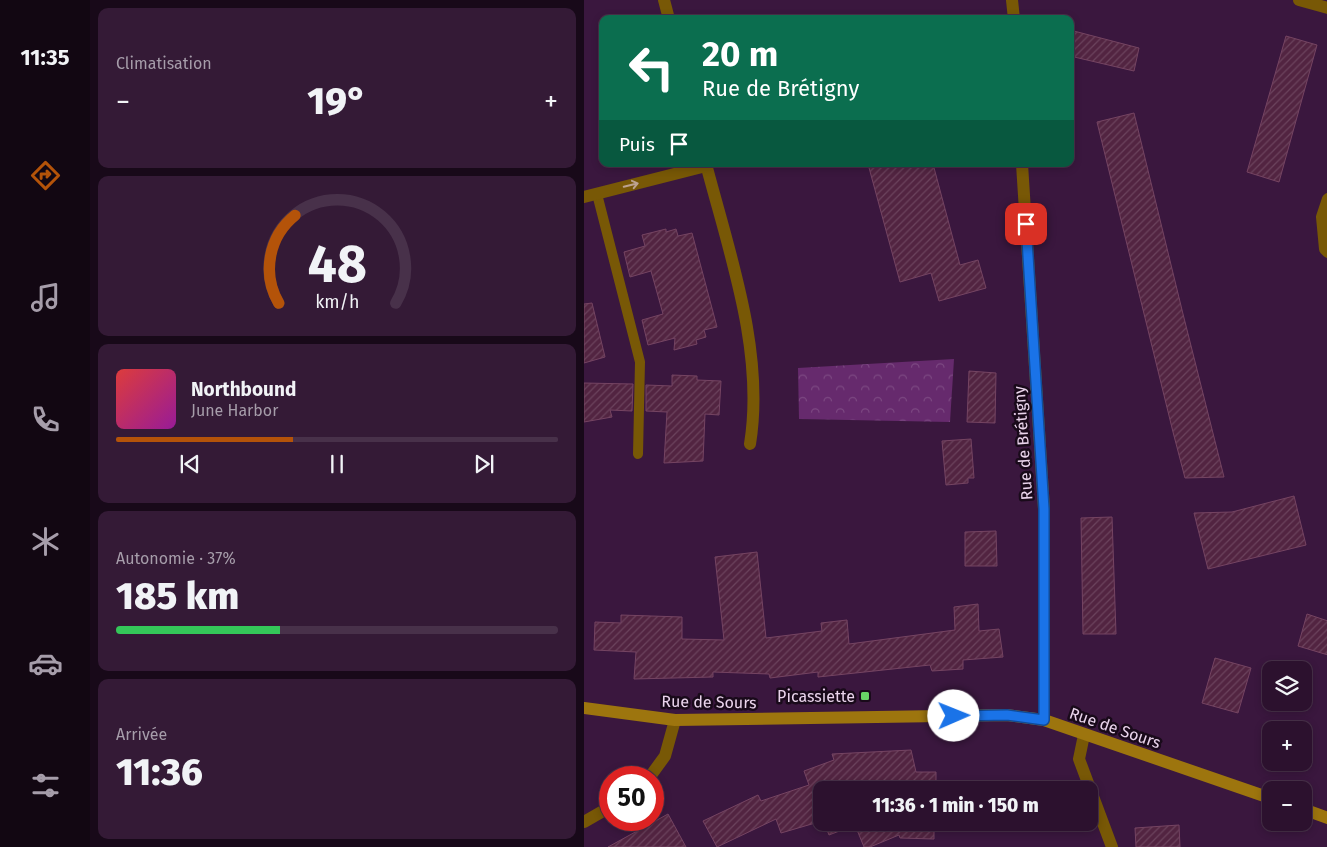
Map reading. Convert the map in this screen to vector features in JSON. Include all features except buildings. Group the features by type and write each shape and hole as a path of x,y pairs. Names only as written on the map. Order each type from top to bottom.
{"main road":[{"name":"Rue de Sours","path":"584,708 675,720 1007,715 1044,720 1262,795"},
{"path":"1312,813 1327,818"}],"street":[{"path":"664,0 668,15"},
{"path":"1012,0 1014,15"},
{"path":"1299,0 1327,8"},
{"path":"590,195 698,167"},
{"path":"707,167 744,309 751,368 753,426 750,444"},
{"name":"Rue de Brétigny","path":"1022,167 1044,509 1044,720"},
{"path":"1327,199 1322,217 1324,249 1327,252"},
{"path":"658,766 665,756 675,720"},
{"path":"1084,735 1078,760 1112,847"},
{"path":"584,822 599,813"}],"lane":[{"path":"590,195 640,362 638,454"}],"green space":[{"path":"954,359 950,422 799,419 798,368"}],"place":[{"name":"Picassiette","path":"865,696"}],"route":[{"path":"954,716 1007,715 1044,720 1044,509 1026,224"}]}
